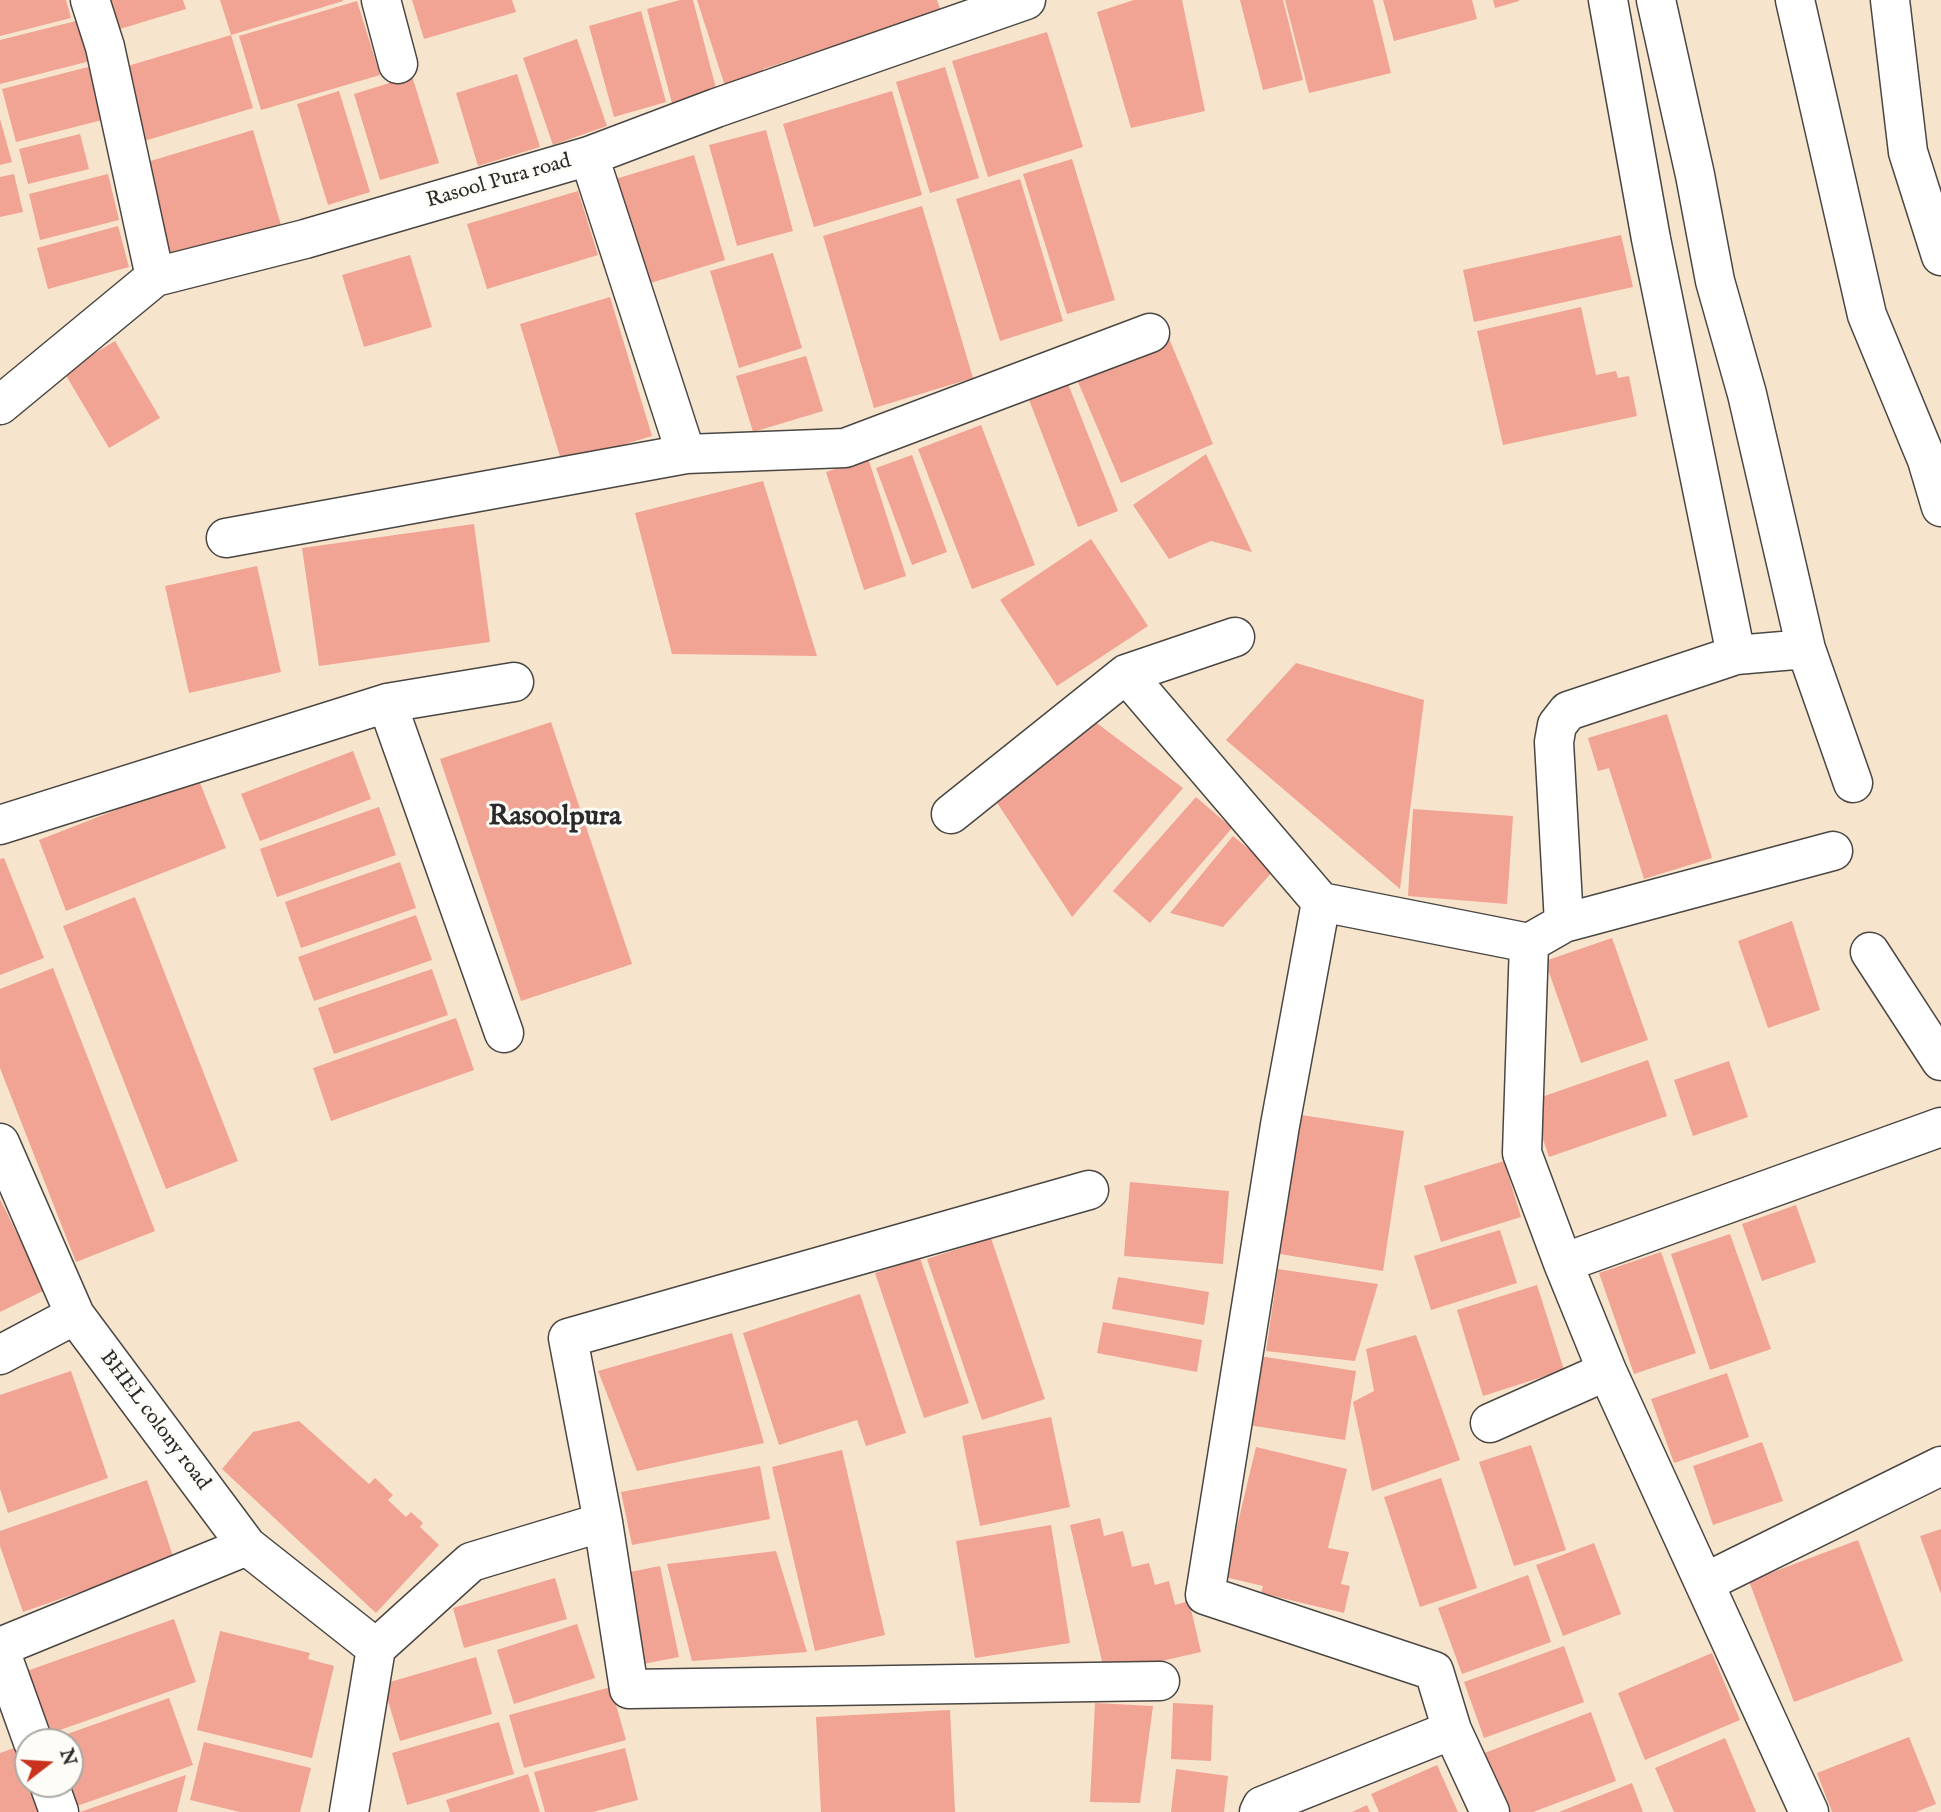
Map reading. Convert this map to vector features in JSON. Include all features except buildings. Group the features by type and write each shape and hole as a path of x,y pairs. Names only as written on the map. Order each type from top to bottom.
{"street":[{"path":"90,0 105,47 155,277"},
{"path":"380,0 398,64"},
{"name":"Rasool Pura road","path":"0,405 155,277 305,239 589,156 716,108 1026,0"},
{"path":"1608,0 1651,239 1735,655"},
{"path":"1656,0 1695,175 1715,281 1747,394 1806,649 1853,783"},
{"path":"1795,0 1867,315 1927,460 1941,506"},
{"path":"1890,0 1908,152 1941,256"},
{"path":"589,156 686,454"},
{"path":"226,538 686,454 845,448 1150,334"},
{"path":"951,814 1126,674 1235,637"},
{"path":"1564,923 1554,742 1557,725 1569,711 1735,655 1806,649"},
{"path":"1126,674 1321,902 1529,943 1564,923 1833,851"},
{"path":"0,825 387,703 514,682"},
{"path":"387,703 504,1033"},
{"path":"1321,902 1280,1125 1205,1595 1434,1671 1452,1730 1490,1812"},
{"path":"1529,943 1522,1153 1607,1371 1808,1812"},
{"path":"1870,952 1941,1061"},
{"path":"1563,1263 1941,1127"},
{"name":"BHEL colony road","path":"0,1143 75,1315 247,1546 376,1648"},
{"path":"1089,1190 568,1338 603,1522 629,1689 1160,1681"},
{"path":"0,1355 75,1315"},
{"path":"1490,1423 1607,1371"},
{"path":"1704,1583 1941,1466"},
{"path":"349,1812 376,1648 471,1562 603,1522"},
{"path":"28,1728 0,1649 247,1546"},
{"path":"1259,1812 1262,1806 1452,1730"}],"district":[{"name":"Rasoolpura","path":"555,818"}]}
